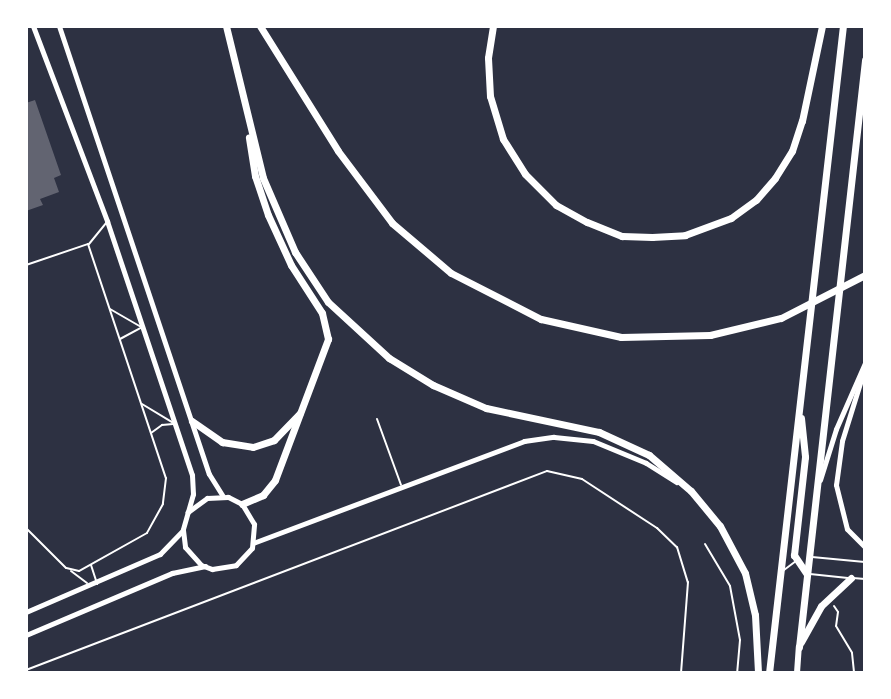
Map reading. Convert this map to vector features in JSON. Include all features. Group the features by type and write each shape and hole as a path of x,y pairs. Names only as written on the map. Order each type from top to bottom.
{"highway":[{"path":"226,26 263,178 295,252 328,302 389,358 433,385 486,408 626,442 649,455 691,491 720,526 744,573 755,614 758,673"},
{"path":"260,26 338,150 392,223 451,273 541,319 621,337 710,335 781,318 865,275"},
{"path":"494,26 488,58 490,96 503,139 525,174 556,205 587,222 622,236 652,237 685,235 731,218 756,200 775,178 792,151 802,120 822,26"},
{"path":"769,673 818,227 843,26"},
{"path":"799,647 843,226 862,104 865,60"},
{"path":"242,504 257,500 272,486 325,356 326,326 268,215 252,164 250,124"},
{"path":"192,421 222,442 253,447 280,435 305,407"},
{"path":"799,413 805,456 795,561 806,573"},
{"path":"799,647 821,606 851,578"}],"main road":[{"path":"797,673 799,647"}],"street":[{"path":"33,26 108,221 176,425 193,481 183,530 185,547 205,566"},
{"path":"59,26 209,474 224,496"},
{"path":"812,510 836,429 865,363"},
{"path":"865,368 842,441 836,485 847,529 865,547"},
{"path":"26,635 172,573 205,566 236,565 253,543 481,454 554,437 608,447 646,463 691,491"},
{"path":"188,512 207,498 224,496 242,504 254,524 253,543"},
{"path":"26,612 94,586 160,554 183,530"}],"lane":[{"path":"26,265 88,244 108,221"},
{"path":"69,570 91,565 138,542 160,514 166,478 88,244"},
{"path":"110,309 143,328"},
{"path":"120,339 143,328"},
{"path":"141,403 176,425"},
{"path":"377,419 401,485"},
{"path":"151,433 162,425 176,425"},
{"path":"26,670 525,477 553,472 582,480 657,528 677,547 688,582 681,673"},
{"path":"26,528 69,570 94,586"},
{"path":"779,574 795,561 807,557 865,562"},
{"path":"91,565 94,586"},
{"path":"806,573 865,579"}],"path":[{"path":"705,544 730,586 740,640 737,673"},
{"path":"832,604 838,612 836,626 852,653 854,673"}],"building":[{"path":"35,100 61,175 54,178 59,192 40,199 43,205 26,211 26,103"}]}
